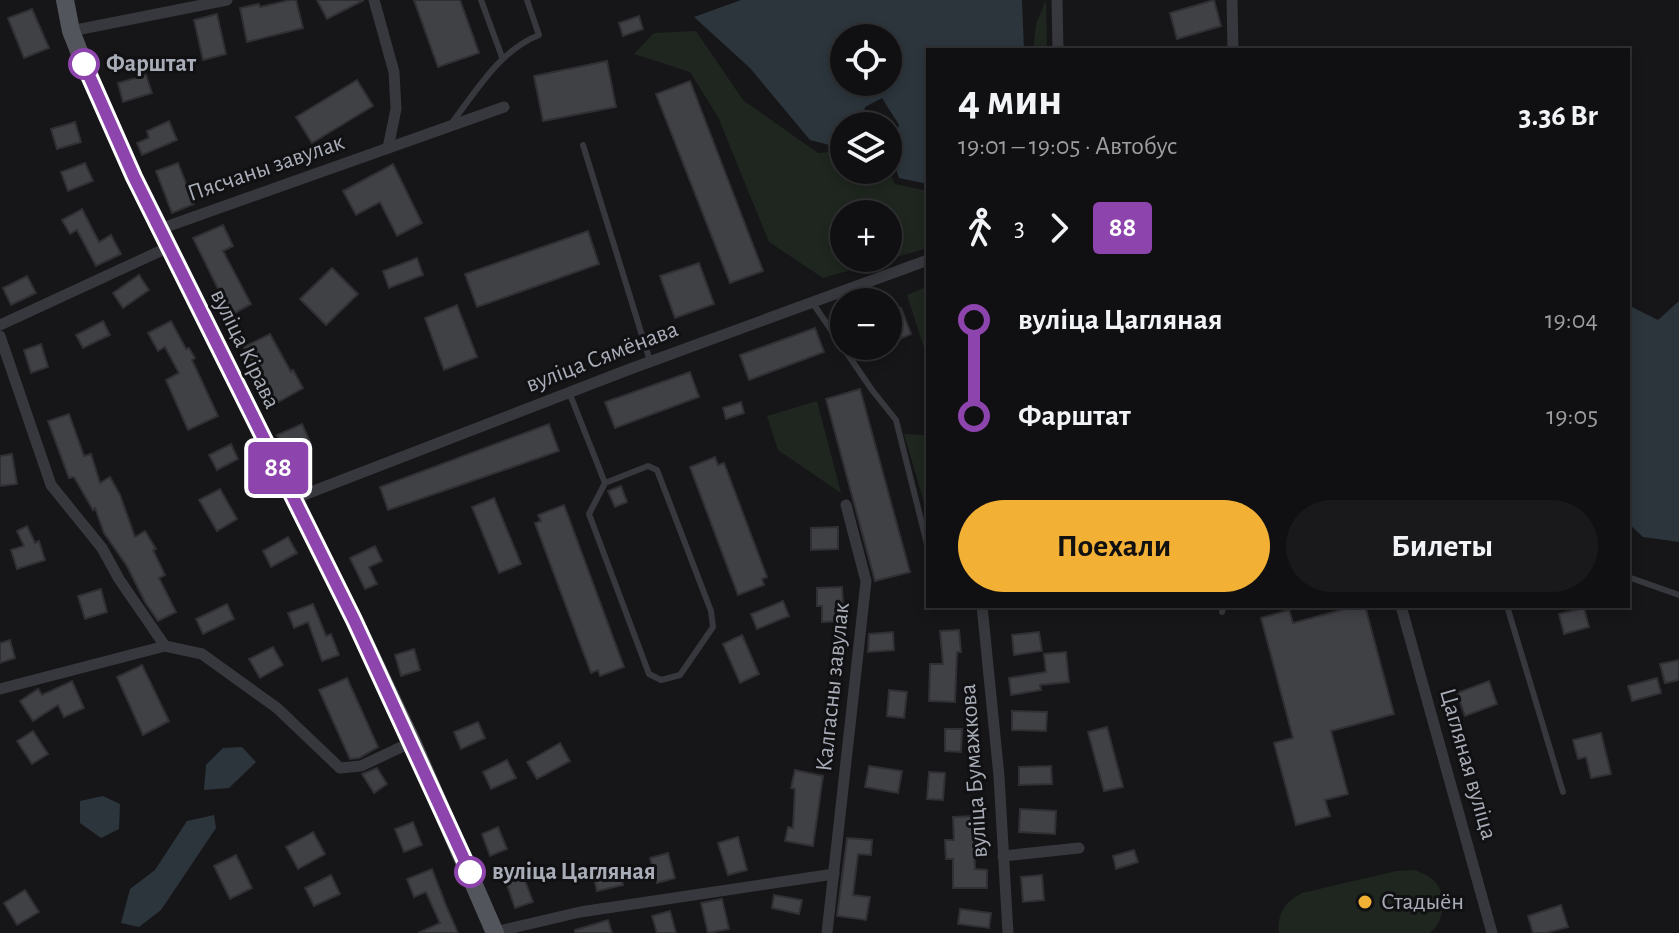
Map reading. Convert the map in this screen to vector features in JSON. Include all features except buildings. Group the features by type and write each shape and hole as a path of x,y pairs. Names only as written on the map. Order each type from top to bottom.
{"main road":[{"name":"вуліца Кірава","path":"65,0 71,31 97,97 412,742 495,933"}],"street":[{"path":"71,31 227,0"},
{"path":"374,0 394,72 396,109 388,148"},
{"path":"1057,0 1058,48"},
{"path":"1232,0 1233,48"},
{"name":"Пясчаны завулак","path":"160,229 504,107"},
{"path":"0,325 169,247"},
{"name":"вуліца Сямёнава","path":"293,499 650,361 926,261"},
{"path":"0,336 51,485 102,548 119,579 165,646"},
{"name":"Калгасны завулак","path":"827,933 866,581 846,505"},
{"name":"вуліца Бумажкова","path":"982,608 999,776 1008,933"},
{"name":"Цагляная вуліца","path":"1402,608 1492,933"},
{"path":"0,689 165,646 202,654 277,708 340,768 361,766 412,742"},
{"path":"1003,856 1079,848"},
{"path":"495,933 580,912 834,874"}],"lane":[{"path":"481,0 502,57"},
{"path":"449,127 502,57 520,43 539,35 527,0"},
{"path":"583,145 650,361"},
{"path":"812,302 896,420 926,540"},
{"path":"569,392 605,483 589,514 649,674 661,680 680,675 713,627 711,611 657,470 648,466 605,483"},
{"path":"1630,578 1679,595"},
{"path":"1508,608 1563,792"}],"shaded area":[{"path":"741,0 1022,0 1024,48 926,48 926,184 902,179 902,112 891,112 882,98 865,107 864,112 830,112 830,145 810,140 750,68 694,17"},
{"path":"1046,0 1047,48 1033,48 1036,24"},
{"path":"696,31 743,100 818,153 830,152 830,184 895,184 926,191 926,249 902,255 902,200 830,200 830,272 844,272 823,278 769,242 718,117 690,72 634,54 654,33"},
{"path":"926,287 926,354 907,295"},
{"path":"1679,301 1679,542 1643,537 1630,525 1630,306 1658,320"},
{"path":"817,401 841,493 778,450 767,416"},
{"path":"904,434 923,435 926,439 926,509"},
{"path":"242,747 256,762 229,788 204,790 206,765 223,748"},
{"path":"103,796 120,804 119,829 101,838 80,823 80,801"},
{"path":"214,815 216,828 161,910 139,927 121,923 130,889 155,870 187,821"},
{"name":"Стадыён","path":"1415,870 1431,878 1443,899 1439,921 1430,933 1279,933 1283,909 1302,893 1396,871"}],"bus line":[{"name":"88","path":"84,64 134,177 354,620 470,872"}],"place":[{"name":"Фарштат","path":"84,64"},
{"name":"вуліца Цагляная","path":"470,872"},
{"name":"Стадыён","path":"1365,902"}]}
